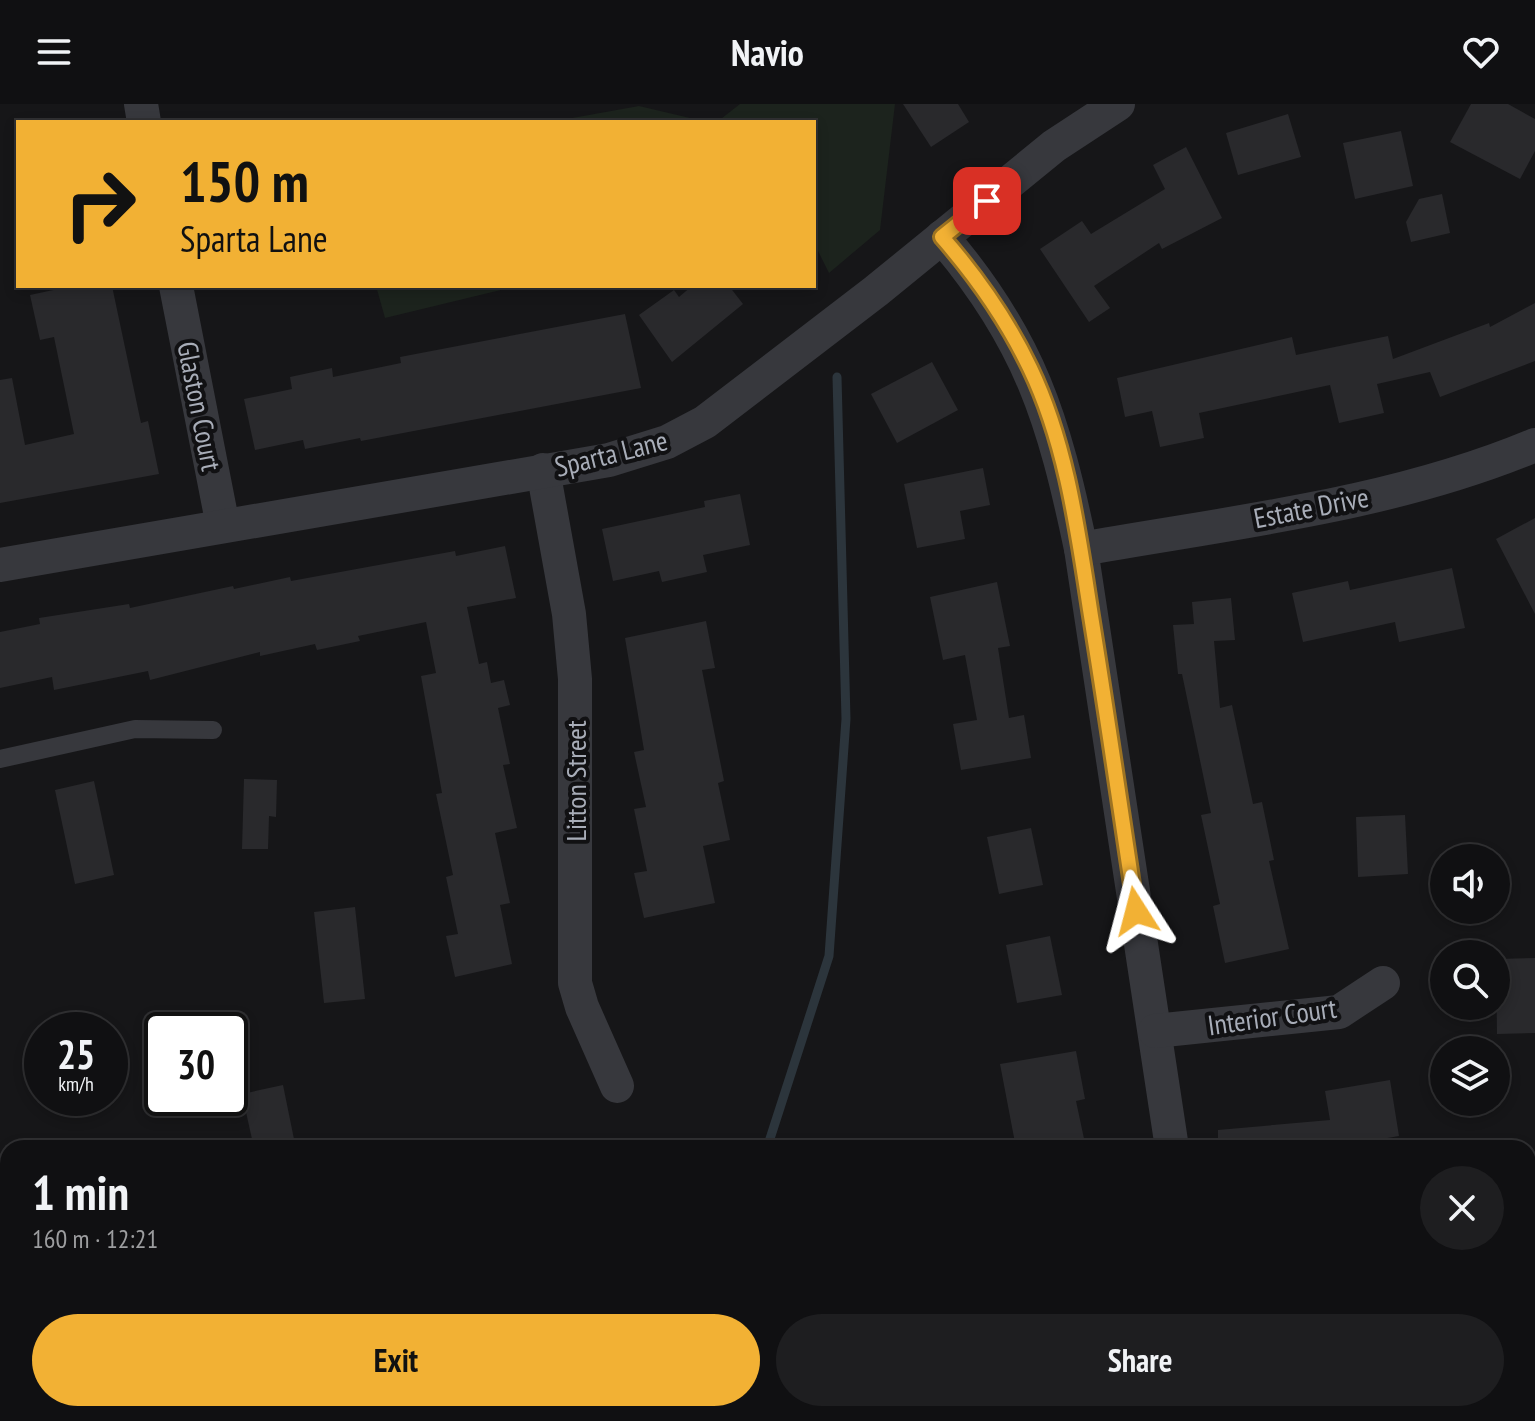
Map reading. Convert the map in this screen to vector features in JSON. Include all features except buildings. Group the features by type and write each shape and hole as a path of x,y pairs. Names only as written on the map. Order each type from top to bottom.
{"street":[{"name":"Sparta Lane","path":"0,565 641,451 705,422 1054,146 1118,104"},
{"path":"942,237 989,300 1031,369 1062,461 1081,549 1171,1140"},
{"name":"Glaston Court","path":"176,288 223,526"},
{"name":"Estate Drive","path":"1081,549 1401,490 1454,475 1535,445"},
{"name":"Litton Street","path":"543,470 569,614 575,679 575,983 582,1007 617,1086"},
{"name":"Interior Court","path":"1155,1031 1339,1012 1383,983"}],"lane":[{"path":"0,759 135,729 213,730"}],"shaded area":[{"path":"740,104 895,104 880,230 829,273 816,247 816,120 720,120"},
{"path":"639,106 698,120 561,120"},
{"path":"377,288 509,288 385,318"}],"waterway":[{"path":"770,1140 829,956 846,719 837,377"}],"route":[{"path":"987,201 942,237 1014,337 1031,369 1062,461 1081,549 1136,911"}]}
